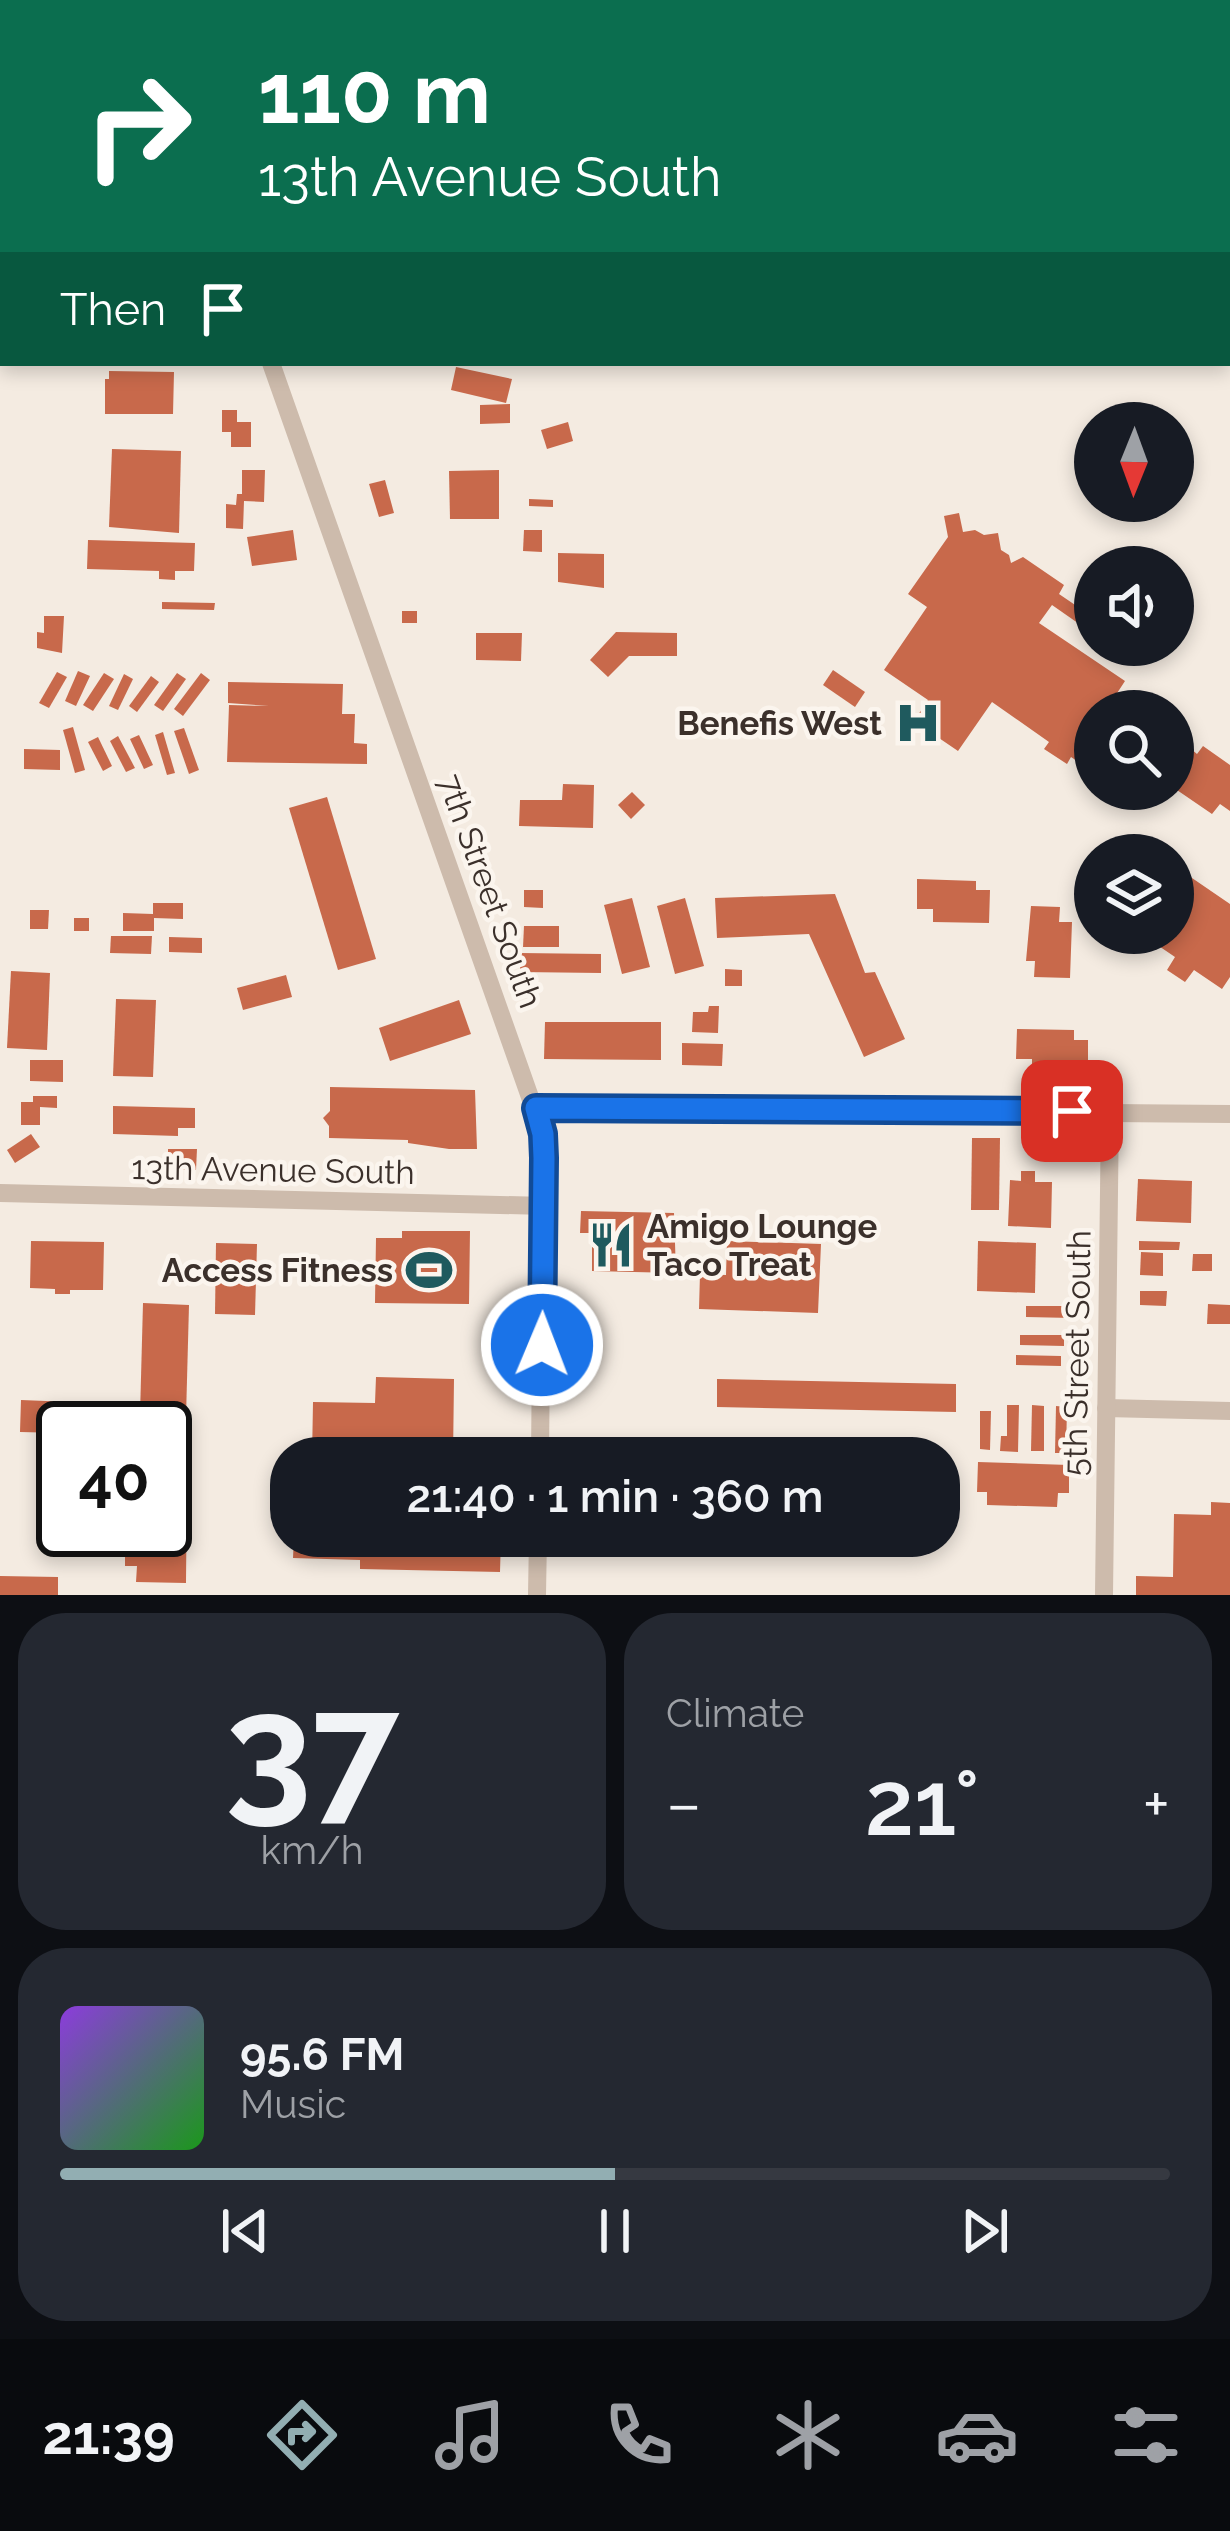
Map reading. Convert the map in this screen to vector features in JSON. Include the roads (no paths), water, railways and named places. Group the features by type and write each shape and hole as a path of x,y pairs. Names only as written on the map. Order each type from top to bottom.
{"street":[{"name":"7th Street South","path":"272,366 543,1134 540,1437"},
{"path":"536,1108 1230,1114"},
{"name":"5th Street South","path":"1104,1595 1110,1111"},
{"name":"13th Avenue South","path":"0,1193 545,1206"},
{"path":"1106,1408 1230,1411"},
{"path":"537,1595 538,1557"}],"place":[{"name":"Benefis West","path":"918,723"},
{"name":"Amigo Lounge Taco Treat","path":"611,1245"},
{"name":"Access Fitness","path":"429,1270"}]}
